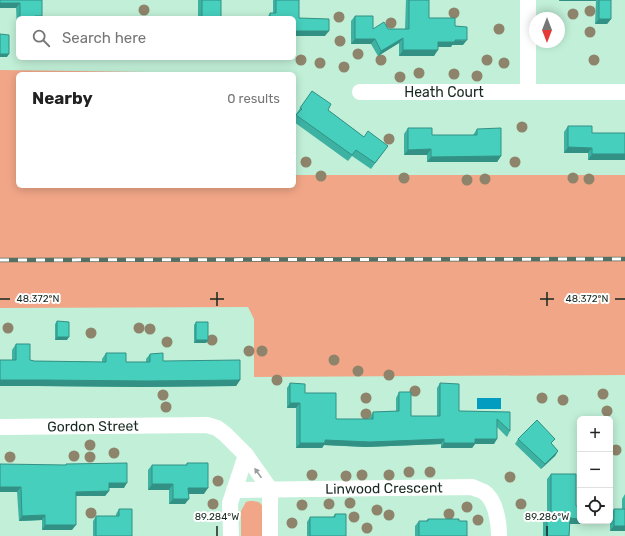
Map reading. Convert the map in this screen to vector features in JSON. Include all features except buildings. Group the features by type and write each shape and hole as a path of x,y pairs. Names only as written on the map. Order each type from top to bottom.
{"street":[{"path":"528,0 528,92"},
{"name":"Heath Court","path":"360,92 625,92"},
{"name":"Gordon Street","path":"0,427 207,425 217,428 246,454 270,490"},
{"path":"231,536 230,503 246,454"},
{"name":"Linwood Crescent","path":"234,490 472,488 485,493 494,506 499,522 499,536"},
{"path":"270,490 270,536"}],"shaded area":[{"path":"0,70 142,72 16,72 16,188 296,188 296,175 625,175 625,375 254,377 254,319 248,307 0,308"},
{"path":"246,502 258,502 262,506 264,514 263,536 241,536 241,511"}],"water":[{"path":"477,398 501,398 501,409 477,409"}],"railway":[{"path":"0,260 625,259"}]}
